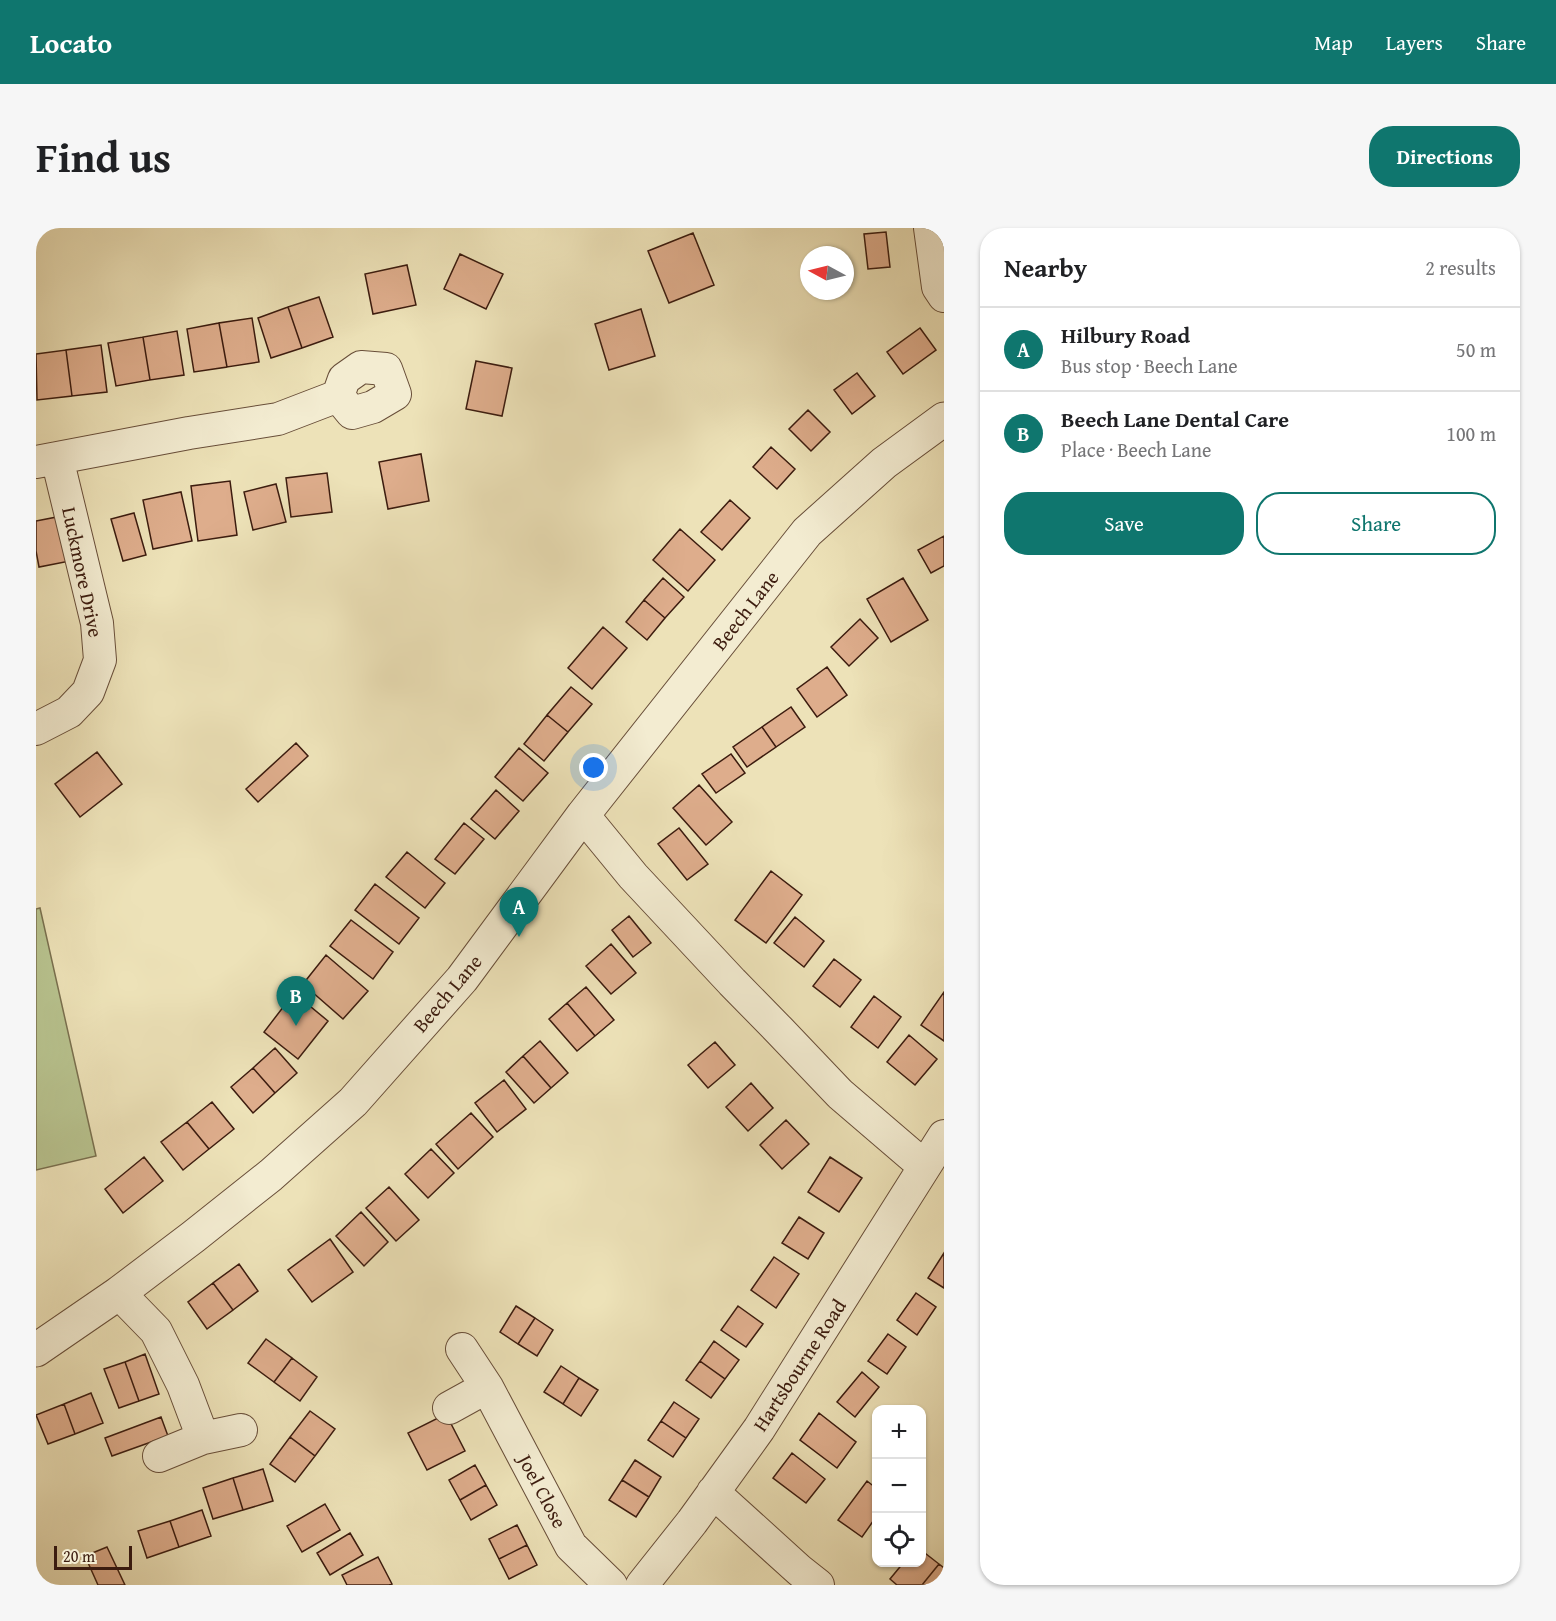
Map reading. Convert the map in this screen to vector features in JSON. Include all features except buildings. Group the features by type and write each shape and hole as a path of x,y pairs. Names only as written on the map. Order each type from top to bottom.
{"street":[{"path":"930,228 938,287 944,297"},
{"name":"Luckmore Drive","path":"36,729 69,712 88,692 100,660 97,622 47,460 189,433 278,420 338,396"},
{"name":"Beech Lane","path":"36,1350 119,1293 194,1237 271,1175 353,1102 462,979 583,815 807,532 884,463 944,419"},
{"path":"583,815 633,876 840,1094 924,1166"},
{"name":"Hartsbourne Road","path":"642,1585 692,1522 759,1428 944,1136"},
{"path":"119,1293 156,1331 183,1385 203,1438"},
{"name":"Joel Close","path":"462,1349 487,1387 571,1546 611,1585"},
{"path":"449,1408 487,1387"},
{"path":"159,1456 203,1438 241,1430"},
{"path":"713,1492 818,1585"}],"green space":[{"path":"40,908 96,1156 36,1170 36,909"}],"place":[{"name":"Hilbury Road","path":"519,937"},
{"name":"Beech Lane Dental Care","path":"296,1026"}]}
